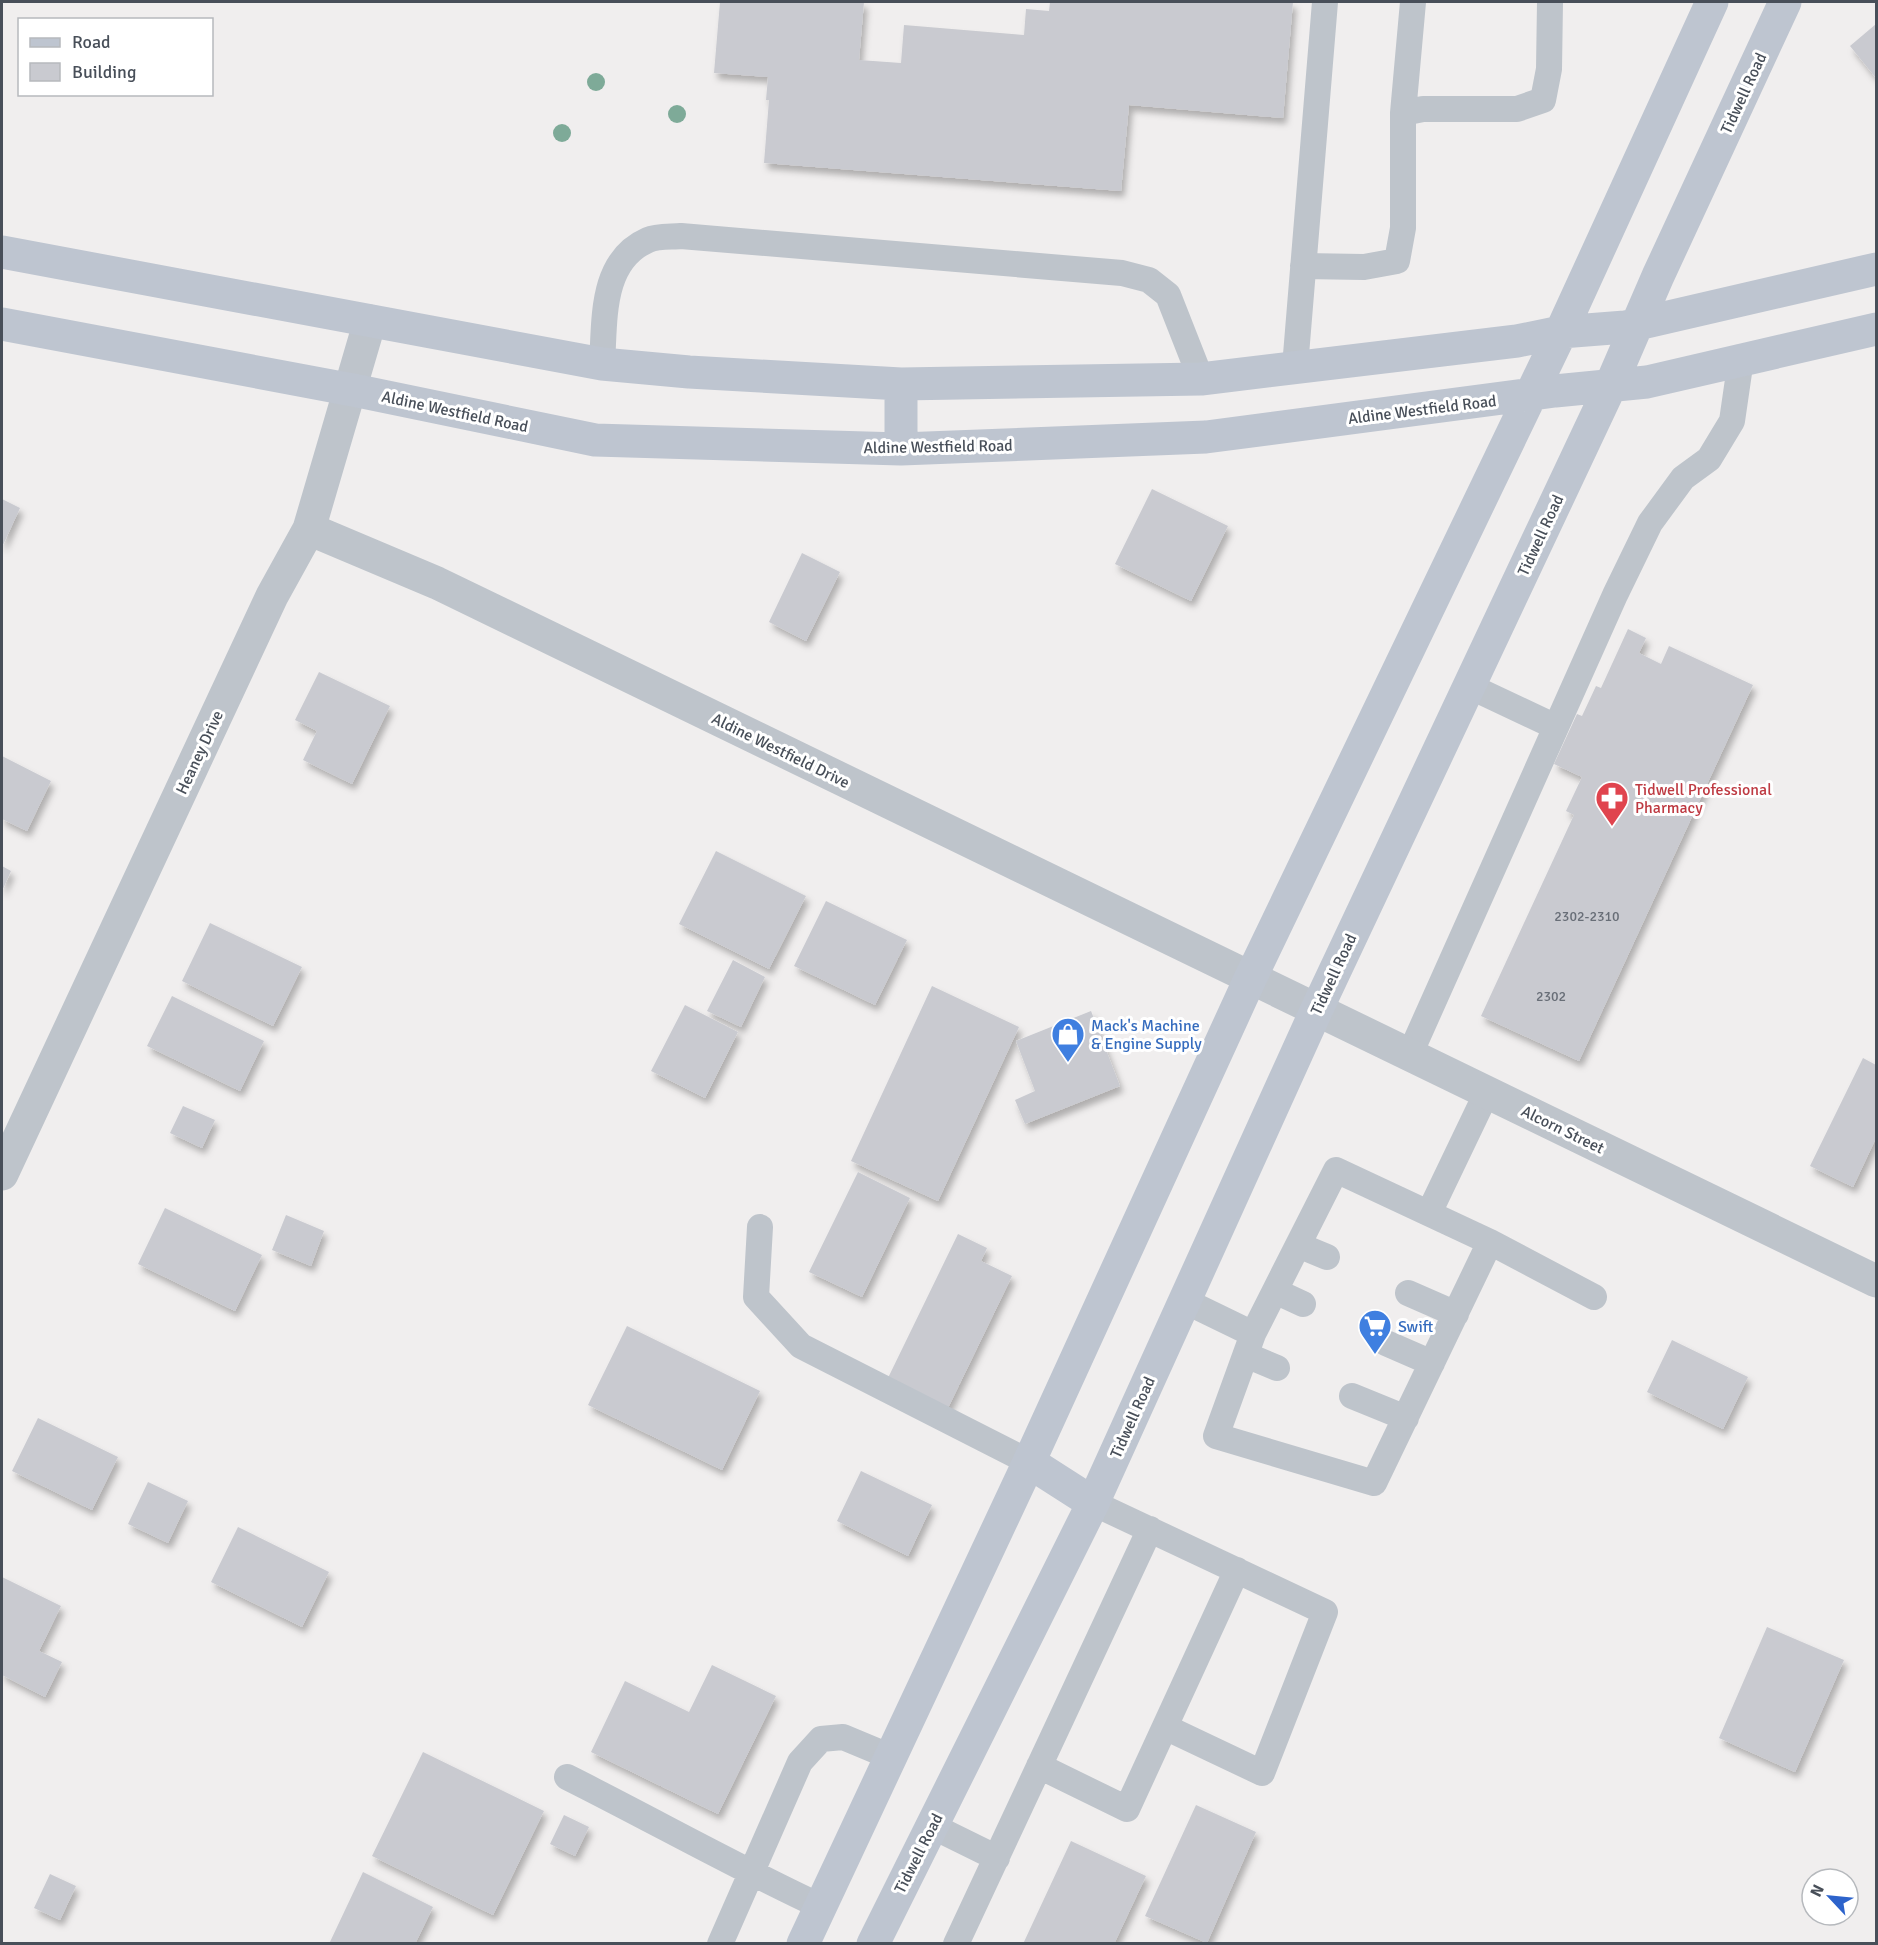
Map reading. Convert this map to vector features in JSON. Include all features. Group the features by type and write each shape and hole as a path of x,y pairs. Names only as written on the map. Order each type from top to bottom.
{"main road":[{"path":"803,1944 1029,1462 1250,979 1561,332 1712,2"},
{"name":"Tidwell Road","path":"873,1944 1093,1503 1316,1011 1640,323 1658,276 1785,2"},
{"path":"2,252 602,364 689,372 901,384 1201,379 1517,341 1561,332 1625,327 1876,269"},
{"name":"Aldine Westfield Road","path":"2,324 350,390 595,440 901,449 1206,437 1531,394 1647,382 1876,329"},
{"path":"901,384 901,449"},
{"path":"1029,1462 1093,1503"}],"street":[{"name":"Heaney Drive","path":"2,1174 272,596 309,529 370,321"},
{"name":"Aldine Westfield Drive","path":"309,529 437,583 1250,979"},
{"name":"Alcorn Street","path":"1250,979 1410,1054 1876,1281"}],"lane":[{"path":"1294,367 1325,2"},
{"path":"1304,266 1364,267 1397,261 1403,228 1403,113 1413,2"},
{"path":"1403,113 1423,109 1516,110 1543,100 1550,69 1550,2"},
{"path":"602,364 610,281 624,256 649,240 681,236 1122,273 1149,280 1168,295 1201,379"},
{"path":"1410,1054 1650,523 1683,478 1709,459 1732,421 1742,359"},
{"path":"1469,686 1556,727"},
{"path":"1429,1213 1486,1092"},
{"path":"1490,1242 1374,1483 1216,1436 1249,1345 1336,1170 1490,1242 1594,1297"},
{"path":"760,1227 756,1297 801,1346 1029,1462"},
{"path":"1298,1245 1327,1257"},
{"path":"1275,1291 1303,1304"},
{"path":"1408,1293 1456,1314"},
{"path":"1185,1300 1249,1345 1277,1368"},
{"path":"1386,1342 1432,1363"},
{"path":"1352,1396 1406,1418"},
{"path":"1093,1503 1325,1612 1262,1773 1165,1727"},
{"path":"956,1944 1150,1529"},
{"path":"1040,1766 1127,1809 1237,1570"},
{"path":"720,1944 800,1762 821,1739 843,1737 891,1757"},
{"path":"567,1777 693,1841 750,1874 820,1906"},
{"path":"932,1826 997,1858"}],"building":[{"path":"720,2 864,2 859,60 901,63 904,25 1024,35 1026,9 1049,11 1050,2 1293,2 1283,118 1129,105 1121,191 764,163 769,100 766,100 768,77 714,73"},
{"path":"1876,24 1876,78 1850,46"},
{"path":"1152,489 1228,526 1191,601 1115,564"},
{"path":"2,499 20,508 2,547"},
{"path":"802,553 840,572 806,641 769,622"},
{"path":"1628,629 1646,638 1639,653 1661,664 1669,646 1753,685 1579,1061 1481,1016 1574,815 1566,811 1582,777 1554,764 1577,714 1582,716 1596,686 1601,688"},
{"path":"319,672 390,706 352,784 303,760 317,731 295,720"},
{"path":"2,756 51,781 27,831 2,819"},
{"path":"716,851 806,896 769,969 679,924"},
{"path":"2,866 11,871 2,891"},
{"path":"826,901 907,940 875,1005 794,966"},
{"path":"210,923 302,967 273,1026 182,981"},
{"path":"733,960 765,977 741,1027 707,1011"},
{"path":"932,986 1019,1027 938,1201 851,1161"},
{"path":"172,996 264,1041 240,1091 147,1046"},
{"path":"685,1005 738,1032 705,1098 651,1071"},
{"name":"Mack's Machine & Engine Supply","path":"1091,1011 1120,1086 1025,1124 1015,1100 1035,1091 1016,1041"},
{"path":"1863,1058 1876,1065 1876,1138 1853,1187 1810,1166"},
{"path":"183,1106 215,1120 202,1148 170,1133"},
{"path":"858,1172 910,1198 862,1297 809,1272"},
{"path":"165,1208 262,1255 235,1311 138,1264"},
{"path":"286,1215 324,1231 311,1266 272,1250"},
{"path":"958,1234 987,1248 981,1261 1012,1276 947,1410 887,1380"},
{"path":"627,1326 760,1391 722,1470 588,1405"},
{"path":"1672,1340 1748,1377 1723,1429 1647,1392"},
{"path":"38,1418 118,1457 92,1510 12,1471"},
{"path":"861,1471 932,1505 908,1556 837,1521"},
{"path":"148,1482 188,1501 168,1543 128,1524"},
{"path":"238,1527 329,1572 302,1627 211,1582"},
{"path":"2,1577 61,1606 39,1651 62,1662 45,1697 2,1675"},
{"path":"1767,1627 1844,1660 1795,1772 1719,1738"},
{"path":"712,1665 776,1696 718,1814 591,1752 625,1681 689,1712"},
{"path":"423,1752 544,1811 493,1915 372,1856"},
{"path":"1196,1805 1256,1832 1207,1943 1145,1916"},
{"path":"564,1815 589,1827 575,1856 550,1844"},
{"path":"1071,1841 1146,1876 1114,1944 1023,1944"},
{"path":"363,1872 433,1907 415,1944 329,1944"},
{"path":"50,1874 76,1886 60,1920 34,1908"}],"place":[{"name":"Tidwell Professional Pharmacy","path":"1612,827"},
{"name":"Mack's Machine & Engine Supply","path":"1068,1063"},
{"name":"Swift","path":"1375,1355"}]}
